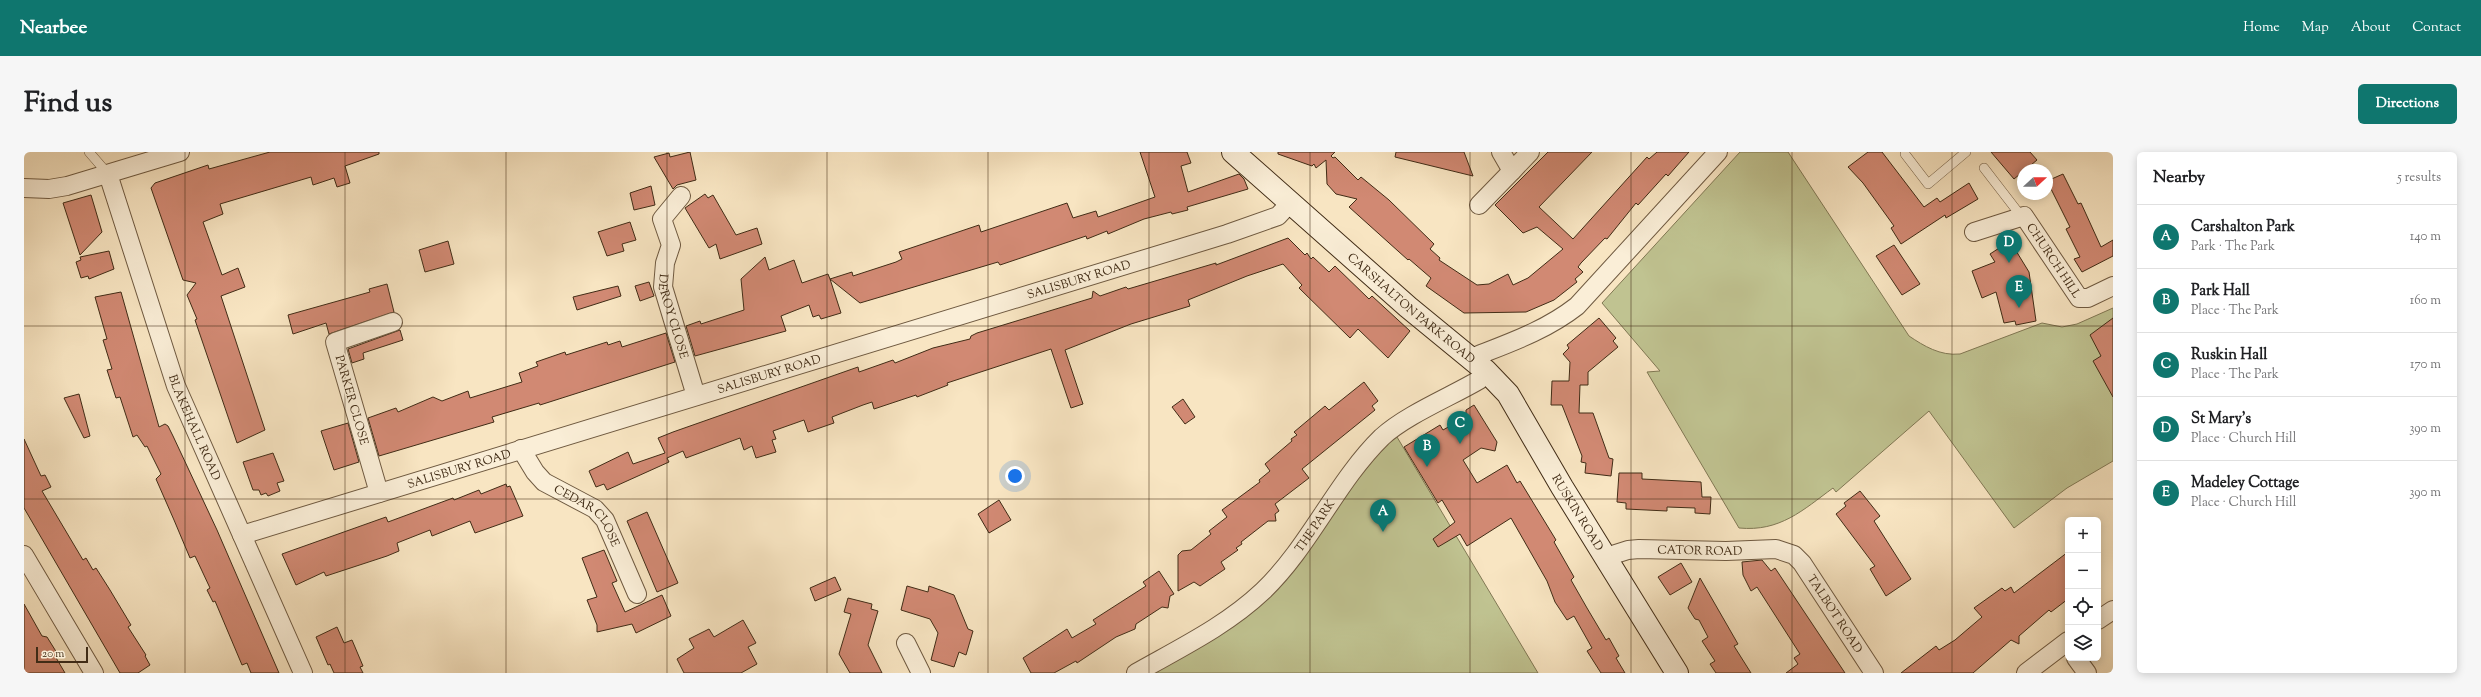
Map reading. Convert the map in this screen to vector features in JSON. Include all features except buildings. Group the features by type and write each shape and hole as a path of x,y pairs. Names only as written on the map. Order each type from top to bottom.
{"main road":[{"name":"CARSHALTON PARK ROAD","path":"1233,152 1408,307 1478,364"},
{"name":"RUSKIN ROAD","path":"1478,364 1508,394 1544,458 1678,673"}],"street":[{"path":"24,188 49,189 108,174 180,152"},
{"path":"1501,152 1512,171"},
{"path":"1479,205 1530,152"},
{"name":"CARSHALTON PARK ROAD","path":"1478,364 1556,322 1577,306 1718,152"},
{"name":"BLAKEHALL ROAD","path":"108,174 176,386 303,673"},
{"name":"DEROY CLOSE","path":"681,196 662,219 671,245 665,263 663,287 696,396"},
{"name":"SALISBURY ROAD","path":"242,535 1262,222 1278,216 1290,203"},
{"name":"CHURCH HILL","path":"1974,232 2024,216 2079,298 2088,298 2113,286"},
{"name":"PARKER CLOSE","path":"379,493 335,342 392,322"},
{"name":"THE PARK","path":"1136,673 1239,612 1264,589 1293,555 1355,470 1383,437 1403,422 1479,380 1478,364"},
{"name":"CEDAR CLOSE","path":"521,449 534,472 544,482 595,509 605,520 637,594"},
{"name":"CATOR ROAD","path":"1606,557 1639,549 1726,552 1776,549 1794,555"},
{"name":"TALBOT ROAD","path":"1794,555 1802,563 1874,673"},
{"path":"24,556 94,673"},
{"path":"2101,618 2113,610"},
{"path":"906,642 921,673"},
{"path":"2026,673 2065,645"},
{"path":"2078,661 2087,673"}],"lane":[{"path":"89,152 108,174"},
{"path":"1905,154 1928,184 1966,152"},
{"path":"1984,168 2021,216"}],"green space":[{"path":"1740,152 1788,152 1909,336 1933,350 1960,354 2042,323 2062,327 2077,324 2113,308 2113,461 2067,488 2014,528 1929,411 1836,492 1833,488 1801,511 1779,523 1767,527 1739,528 1647,372 1660,371 1602,303"},
{"path":"1394,432 1538,673 1142,673 1218,630"}],"place":[{"name":"St Mary's","path":"2009,263"},
{"name":"Madeley Cottage","path":"2019,308"},
{"name":"Ruskin Hall","path":"1460,444"},
{"name":"Park Hall","path":"1427,467"},
{"name":"Carshalton Park","path":"1383,532"}]}
